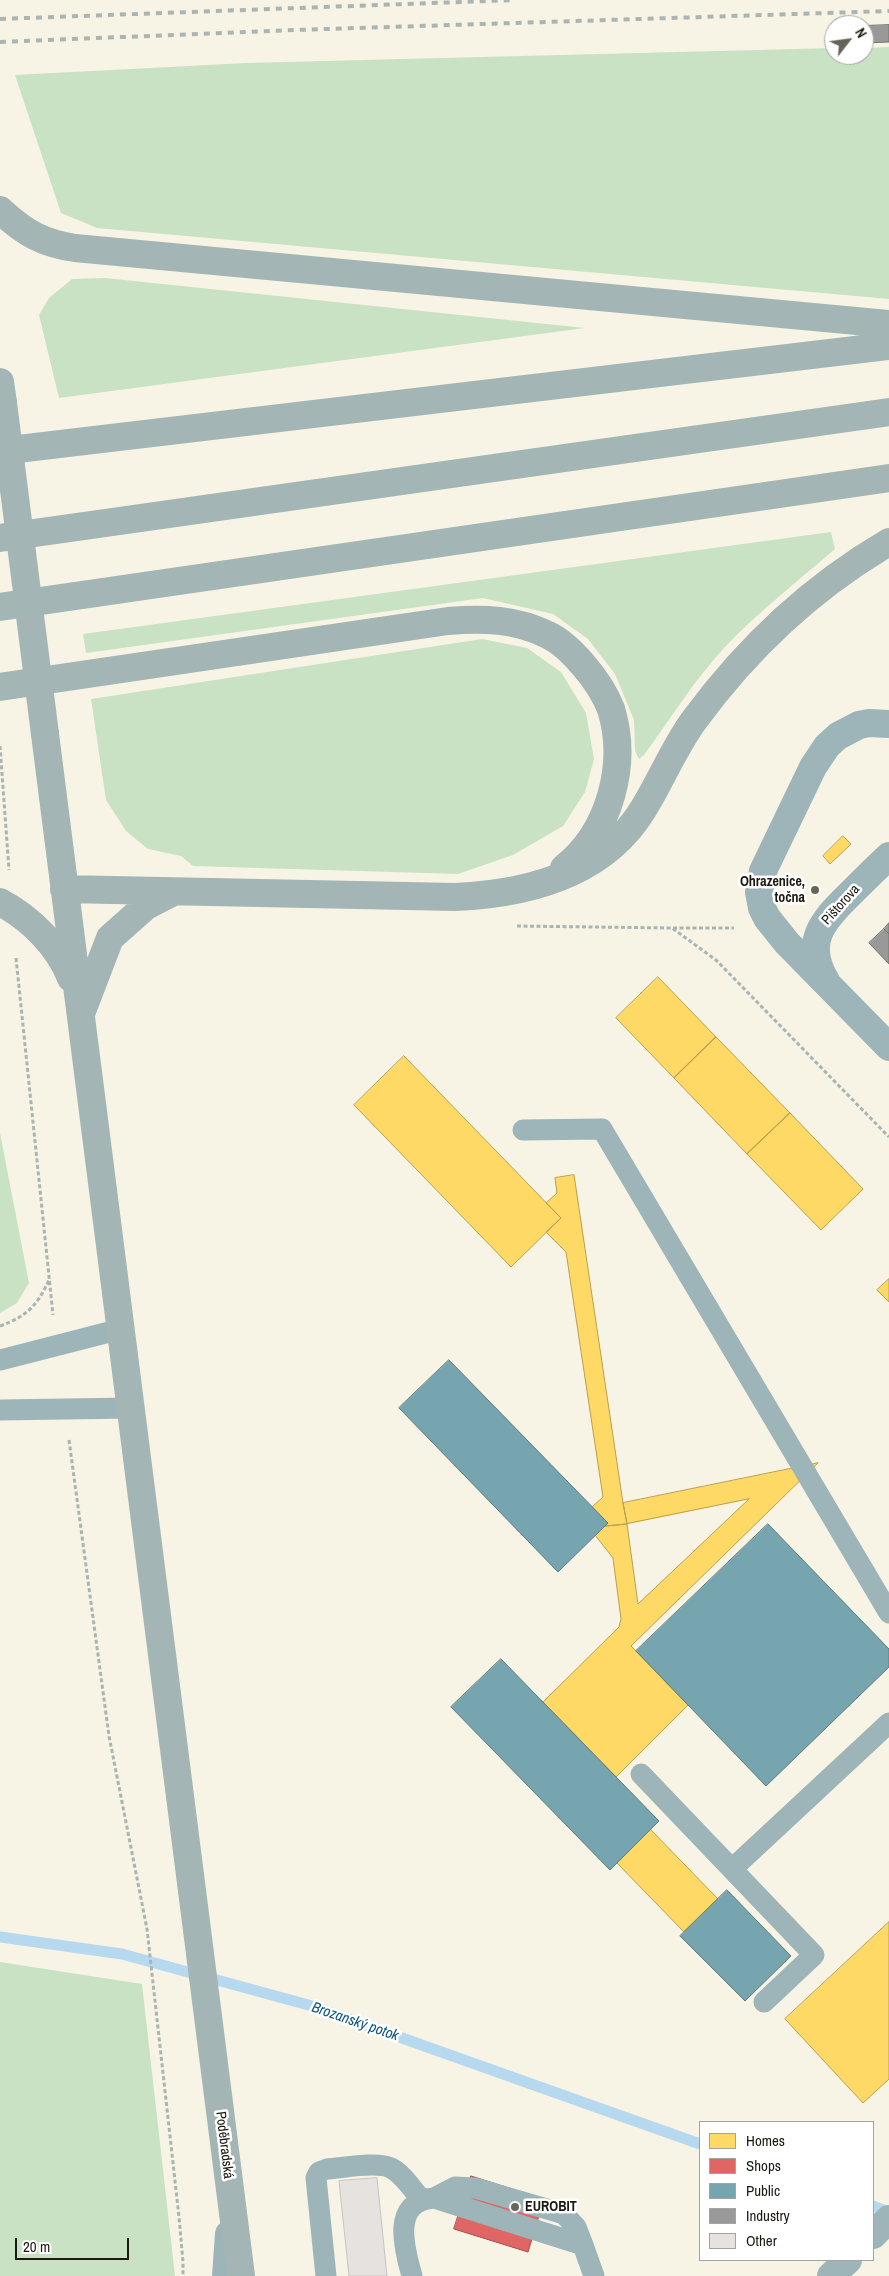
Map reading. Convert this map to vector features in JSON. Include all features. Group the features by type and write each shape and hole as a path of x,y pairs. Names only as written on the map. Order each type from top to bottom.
{"main road":[{"path":"0,210 18,227 35,237 54,245 75,248 889,324"},
{"path":"0,451 889,346"},
{"path":"1,392 81,1012"},
{"path":"0,538 889,412"},
{"path":"0,607 889,478"},
{"path":"64,888 455,897 480,896 525,888 579,870 611,848 642,812 693,721 749,653 793,610 840,574 889,542"},
{"path":"0,687 448,621 494,620 521,624 550,636 575,654 598,682 611,710 616,743 617,771 604,816 592,837 563,868 525,888"},
{"path":"81,1012 110,938 146,906 175,892"},
{"path":"0,902 27,920 55,949 68,970 81,1012"},
{"name":"Poděbradská","path":"81,1012 241,2276"}],"street":[{"path":"889,724 869,723 848,730 827,746 813,767 760,881 759,892 762,908 775,928 889,1048"},
{"name":"Pištorova","path":"833,990 821,972 818,962 816,941 818,930 831,911 889,856"},
{"path":"226,2156 229,2244 226,2276"},
{"path":"874,2234 889,2219"},
{"path":"831,2276 847,2261"}],"lane":[{"path":"523,1130 602,1129 889,1613"},
{"path":"0,1360 121,1329"},
{"path":"0,1410 131,1408"},
{"path":"732,1869 889,1723"},
{"path":"641,1774 814,1955 764,2002"},
{"path":"326,2276 316,2178 319,2172 327,2169 383,2165 392,2168 428,2198 583,2245 594,2276"},
{"path":"412,2276 404,2238 404,2219 412,2206 428,2198"}],"path":[{"path":"0,746 9,871"},
{"path":"515,926 775,928"},
{"path":"672,928 716,960 889,1137"},
{"path":"16,958 52,1312"},
{"path":"0,1326 21,1318 40,1300 49,1280"},
{"path":"68,1435 109,1736 147,1929 184,2262 183,2276"}],"green space":[{"path":"889,47 889,299 97,228 61,213 15,75 246,63 824,48 824,65 874,65 874,48"},
{"path":"105,278 585,328 59,398 39,315 49,298 72,279"},
{"path":"831,532 835,549 764,610 724,648 692,687 644,755 639,759 635,751 634,720 615,674 588,639 553,614 483,598 86,653 83,634"},
{"path":"482,639 527,648 561,672 586,713 594,759 585,792 563,826 513,855 458,874 193,866 181,856 148,849 126,831 106,800 91,699"},
{"path":"0,1133 29,1283 17,1303 0,1313"},
{"path":"0,1962 142,1984 175,2276 0,2276"}],"building: Homes":[{"path":"843,836 851,844 830,864 823,856"},
{"path":"658,977 716,1037 674,1078 616,1018"},
{"path":"716,1037 790,1113 747,1154 674,1078"},
{"path":"404,1056 561,1218 511,1267 354,1105"},
{"path":"790,1113 863,1189 821,1230 747,1154"},
{"path":"574,1175 627,1524 605,1526 608,1523 592,1507 603,1497 566,1252 546,1232 561,1218 546,1203 557,1193 555,1178"},
{"path":"889,1279 889,1302 877,1290"},
{"path":"818,1463 631,1646 688,1705 616,1777 543,1702 619,1627 621,1619 613,1558 595,1535 605,1526 627,1524 623,1503","holes":["749,1499 638,1604 627,1524"]},
{"path":"650,1829 718,1899 684,1932 617,1863"},
{"path":"889,1922 889,2079 863,2103 785,2019"}],"building: Shops":[{"path":"471,2176 544,2199 528,2252 454,2229"}],"building: Public":[{"path":"449,1360 608,1523 558,1572 399,1408"},
{"path":"768,1524 889,1649 889,1667 766,1786 636,1651"},
{"path":"501,1659 659,1821 610,1870 451,1707"},
{"path":"727,1890 791,1956 745,2001 680,1936"}],"building: Industry":[{"path":"889,25 889,42 874,43 874,26"},
{"path":"889,923 889,934 884,929"},
{"path":"884,929 889,934 889,964 869,943"}],"building: Other":[{"path":"377,2178 387,2276 349,2276 339,2181"}],"waterway":[{"name":"Brozanský potok","path":"0,1937 122,1954 312,2006 699,2144"},
{"name":"Brozanský potok","path":"874,2206 889,2212"}],"railway":[{"path":"0,19 514,0"},
{"path":"0,42 295,30 889,11"}],"place":[{"name":"Ohrazenice, točna","path":"815,890"},
{"name":"EUROBIT","path":"515,2207"}]}
